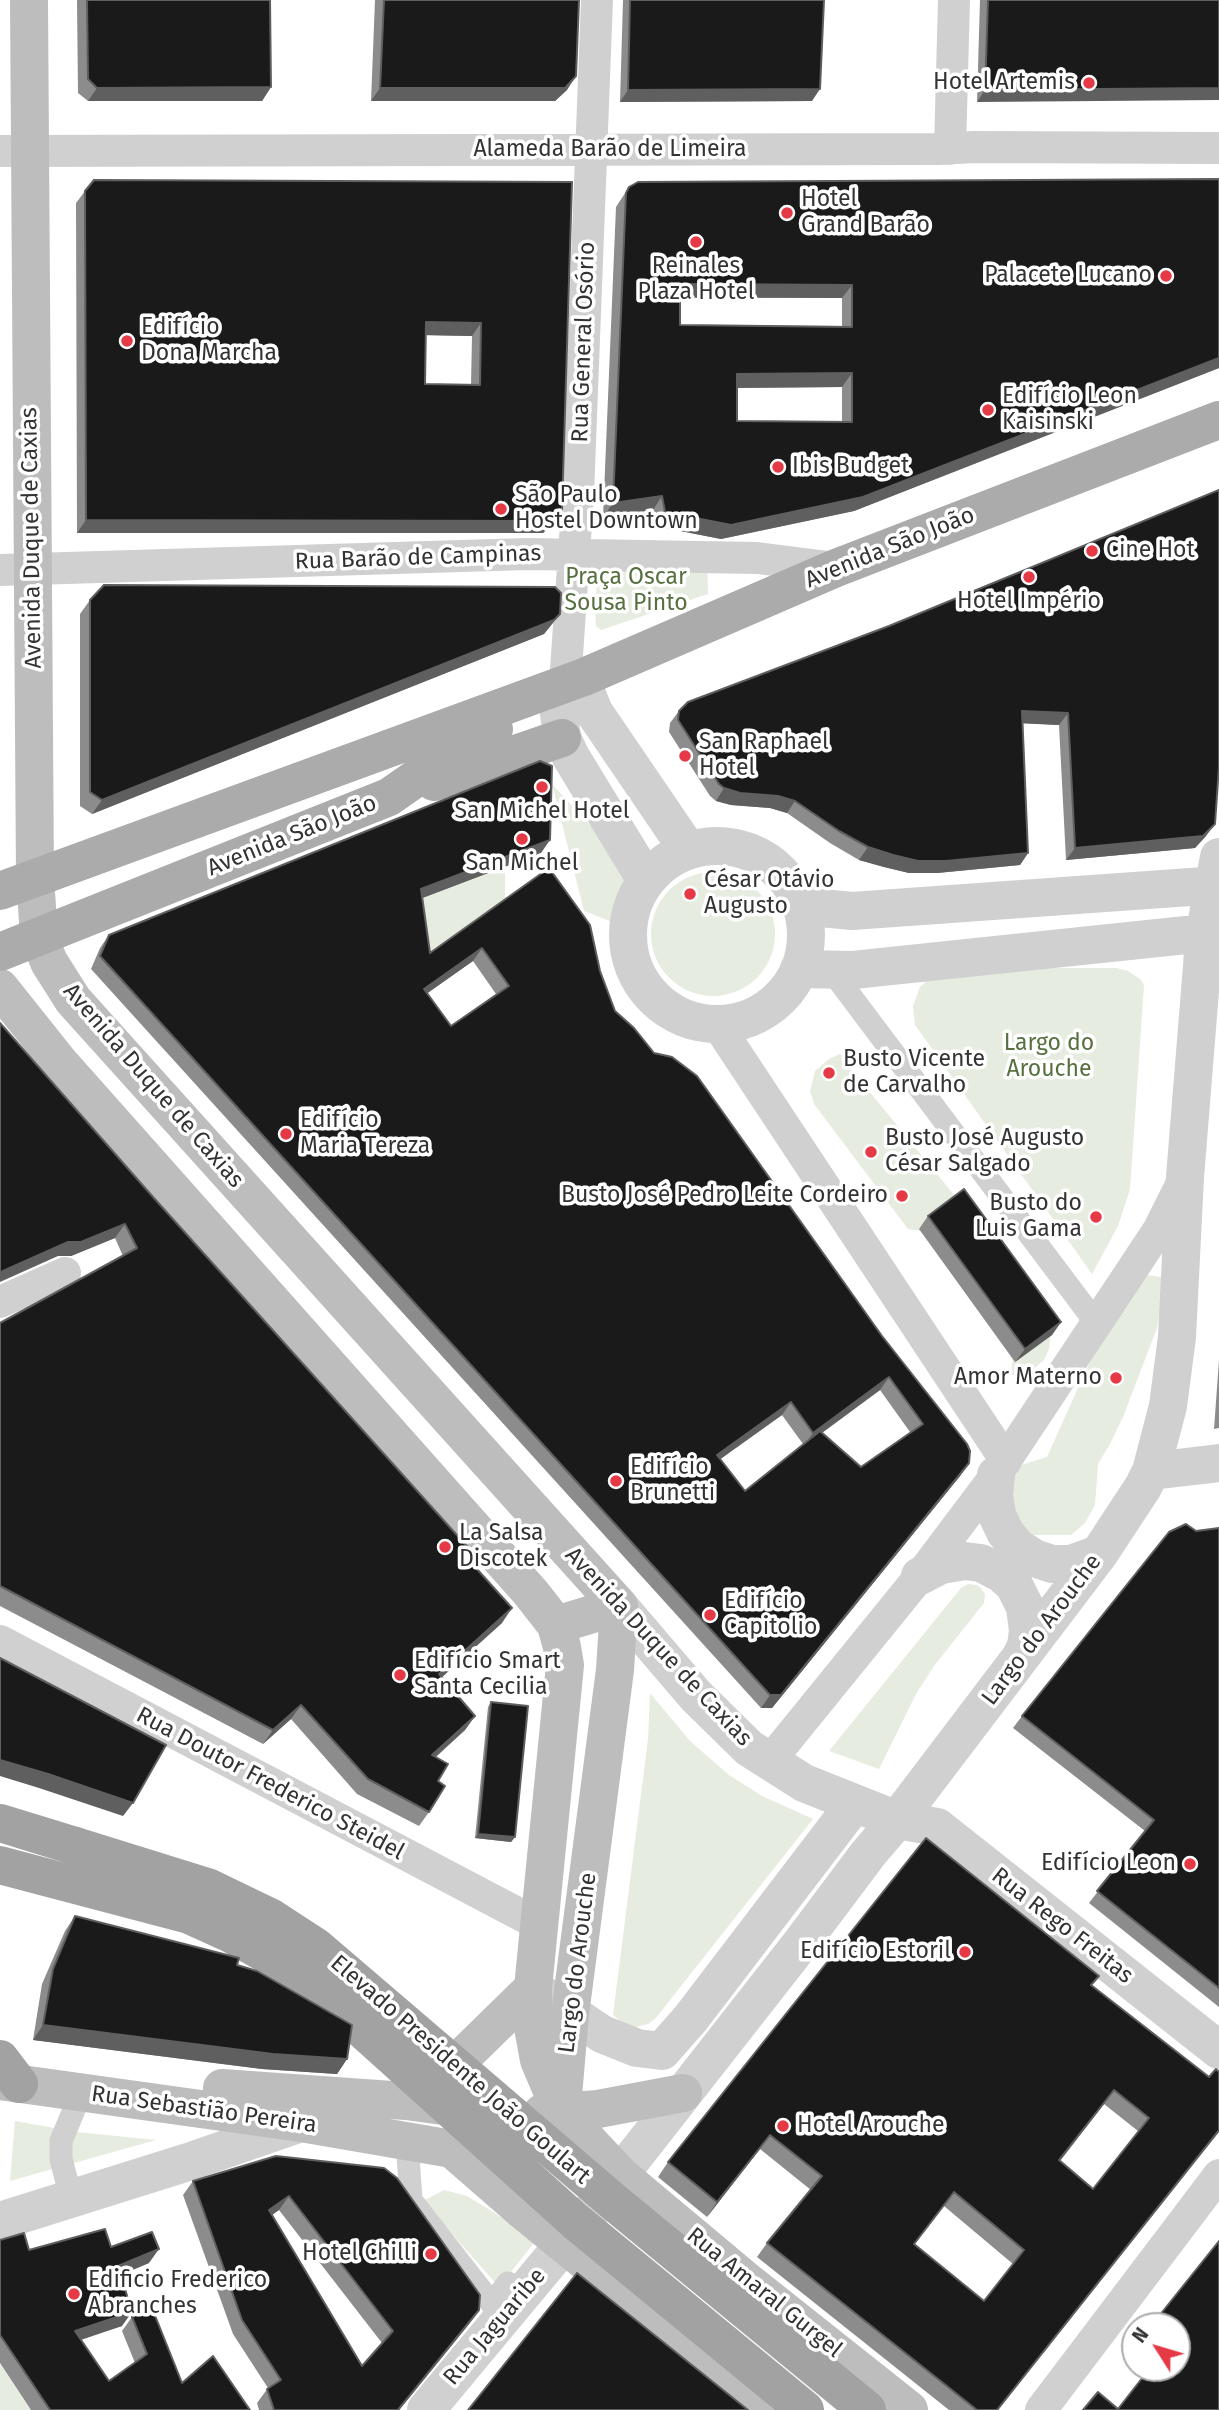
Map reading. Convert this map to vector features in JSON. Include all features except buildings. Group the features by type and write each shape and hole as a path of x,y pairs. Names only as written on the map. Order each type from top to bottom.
{"highway":[{"name":"Elevado Presidente João Goulart","path":"0,1823 210,1888 270,1916 316,1947 625,2212 867,2410"},
{"name":"Elevado Presidente João Goulart","path":"0,1865 189,1915 231,1934 275,1959 344,2014 575,2221 805,2410"}],"main road":[{"name":"Avenida Duque de Caxias","path":"29,0 15,151 16,570 39,937 56,974 73,1000 619,1606"},
{"name":"Avenida São João","path":"0,891 574,681 836,568 1219,420"},
{"name":"Avenida São João","path":"0,952 389,797 462,746 538,705 574,681"},
{"path":"389,797 562,738"},
{"path":"0,988 59,1062 531,1592 556,1625 619,1606"},
{"path":"469,1523 470,1439"},
{"name":"Largo do Arouche","path":"561,2112 570,2014 613,1684 619,1606"},
{"name":"Largo do Arouche","path":"556,1625 565,1665 533,1987 533,2027 545,2077 561,2112 621,2175"},
{"path":"406,2101 441,2078 533,1987"},
{"name":"Rua Sebastião Pereira","path":"6,2075 68,2098 301,2123 407,2141"},
{"path":"68,2098 108,2076 243,2090 406,2101 500,2113 598,2109 683,2093"},
{"path":"407,2141 452,2149 564,2245 767,2410"},
{"name":"Rua Amaral Gurgel","path":"621,2175 749,2283 909,2410"}],"street":[{"name":"Rua General Osório","path":"574,681 573,556 578,495 597,0"},
{"path":"950,149 954,0"},
{"name":"Alameda Barão de Limeira","path":"15,151 1219,148"},
{"name":"Rua Barão de Campinas","path":"16,570 527,554 757,558 836,568"},
{"path":"646,880 562,738 559,713 574,681 586,692 594,712 688,850"},
{"path":"1097,1324 815,970 806,938 802,906 779,871 757,855 743,849 715,845 688,850 665,862 646,880 634,901 628,926 629,951 636,975 650,995 670,1012 692,1021 718,1024 740,1021 762,1012 789,987 815,970 853,970 1212,935"},
{"path":"802,906 852,911 1218,876"},
{"name":"Largo do Arouche","path":"564,2245 1019,1661 1099,1554 1151,1471 1168,1406 1177,1337 1185,1177 1218,876"},
{"path":"718,1024 1001,1468 994,1495 1000,1524 1010,1541 1042,1562 1081,1562 1099,1554"},
{"name":"Largo do Arouche","path":"769,1762 920,1576 1001,1468 1159,1229 1185,1177"},
{"path":"0,1303 65,1273"},
{"path":"1151,1471 1219,1463"},
{"path":"920,1576 941,1565 965,1561 988,1566 1009,1580 1023,1599 1029,1622 1026,1647 1019,1661"},
{"name":"Avenida Duque de Caxias","path":"619,1606 696,1696 749,1748 769,1762"},
{"name":"Rua Doutor Frederico Steidel","path":"0,1642 540,1925"},
{"path":"769,1762 804,1783 897,1820"},
{"path":"533,1987 602,2034 637,2048 662,2051 691,2018 855,1803"},
{"name":"Rua Rego Freitas","path":"897,1820 937,1827 1219,2050"},
{"path":"68,2098 61,2159 68,2186"},
{"path":"0,2221 170,2168 301,2123"},
{"path":"407,2141 411,2200 492,2304 522,2267"},
{"path":"1041,2410 1219,2175"},
{"name":"Rua Jaguaribe","path":"426,2410 564,2245"}],"green space":[{"name":"Praça Oscar Sousa Pinto","path":"707,562 708,594 601,630 596,626 598,573 604,564"},
{"path":"552,784 636,875 624,901 620,925 584,911"},
{"path":"505,867 505,896 510,903 444,949 447,979 354,1045 412,902"},
{"path":"713,872 737,877 757,890 770,910 775,934 770,958 757,978 737,991 713,996 689,991 669,978 656,958 651,934 656,910 669,890 689,877"},
{"name":"Largo do Arouche","path":"941,968 1117,968 1128,971 1144,985 1130,1189 1118,1226 1092,1274 915,1025 913,1006 920,987"},
{"path":"840,1054 853,1058 846,1063 964,1207 1051,1329 1049,1349 1044,1360 1031,1371 1011,1375 1014,1344 923,1231 908,1229 814,1104 810,1091 815,1071"},
{"path":"1139,1276 1166,1278 1157,1328 1123,1417 1098,1464 1095,1505 1085,1523 1071,1535 1032,1535 1018,1522 1008,1477 1021,1465 1047,1457 1087,1368"},
{"path":"968,1584 981,1588 985,1594 984,1603 934,1666 916,1694 879,1769 829,1751 961,1588"},
{"path":"650,1693 690,1741 729,1775 762,1796 813,1819 655,2019 636,2027 624,2024 613,2015 648,1739"},
{"path":"15,2121 77,2132 156,2140 10,2181"},
{"path":"444,2190 467,2196 537,2239 499,2287 423,2201"},
{"path":"0,2364 31,2410 0,2410"}],"place":[{"name":"Hotel Artemis","path":"1089,83"},
{"name":"Hotel Grand Barão","path":"787,213"},
{"name":"Reinales Plaza Hotel","path":"696,242"},
{"name":"Palacete Lucano","path":"1166,276"},
{"name":"Edifício Dona Marcha","path":"127,341"},
{"name":"Edifício Leon Kaisinski","path":"988,410"},
{"name":"Ibis Budget","path":"778,467"},
{"name":"São Paulo Hostel Downtown","path":"501,509"},
{"name":"Cine Hot","path":"1092,551"},
{"name":"Hotel Império","path":"1029,577"},
{"name":"San Raphael Hotel","path":"685,756"},
{"name":"San Michel Hotel","path":"542,787"},
{"name":"San Michel","path":"522,839"},
{"name":"César Otávio Augusto","path":"690,894"},
{"name":"Busto Vicente de Carvalho","path":"829,1073"},
{"name":"Edifício Maria Tereza","path":"286,1134"},
{"name":"Busto José Augusto César Salgado","path":"871,1152"},
{"name":"Busto José Pedro Leite Cordeiro","path":"902,1196"},
{"name":"Busto do Luis Gama","path":"1096,1217"},
{"name":"Amor Materno","path":"1116,1378"},
{"name":"Edifício Brunetti","path":"616,1481"},
{"name":"La Salsa Discotek","path":"445,1547"},
{"name":"Edifício Capitolio","path":"710,1615"},
{"name":"Edifício Smart Santa Cecilia","path":"400,1675"},
{"name":"Edifício Leon","path":"1190,1864"},
{"name":"Edifício Estoril","path":"965,1952"},
{"name":"Hotel Arouche","path":"783,2126"},
{"name":"Hotel Chilli","path":"431,2254"},
{"name":"Edificio Frederico Abranches","path":"74,2294"}]}
